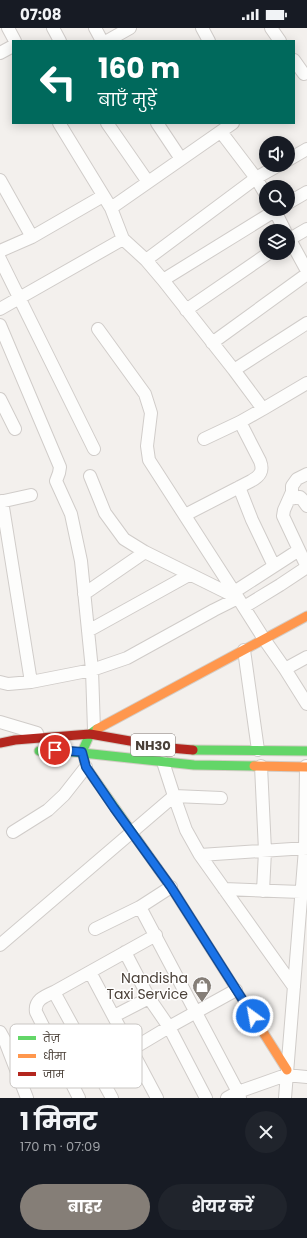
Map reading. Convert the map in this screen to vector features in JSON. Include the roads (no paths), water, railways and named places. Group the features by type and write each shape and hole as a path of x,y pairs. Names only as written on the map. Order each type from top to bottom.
{"main road":[{"path":"287,1073 171,887 86,767 82,752 92,732 307,616"},
{"name":"NH30","path":"0,743 92,732 170,748 200,751 307,751"},
{"name":"NH30","path":"27,752 55,750 163,762 221,766 307,766"}],"street":[{"path":"8,28 14,40"},
{"path":"53,28 59,40"},
{"path":"95,28 101,40"},
{"path":"110,40 130,28"},
{"path":"202,28 208,40"},
{"path":"271,28 279,40"},
{"path":"0,53 12,47"},
{"path":"295,62 302,76"},
{"path":"60,124 111,208 123,239 146,260 163,280 263,409"},
{"path":"108,124 148,182"},
{"path":"158,124 181,159"},
{"path":"111,208 232,124"},
{"path":"221,132 259,183"},
{"path":"295,156 307,149"},
{"path":"146,260 256,178 267,172"},
{"path":"0,180 32,237"},
{"path":"295,199 307,192"},
{"path":"0,251 32,237 104,196"},
{"path":"163,280 265,216"},
{"path":"295,233 307,229"},
{"path":"0,309 123,239"},
{"path":"212,343 307,272 295,249"},
{"path":"0,259 94,449"},
{"path":"186,310 259,260"},
{"path":"234,370 307,323"},
{"path":"0,325 60,467 56,481 71,514 74,527 81,561 92,670 92,732"},
{"path":"98,329 145,394 151,413 147,446 149,460 264,639 305,698"},
{"path":"204,439 240,422 307,383"},
{"path":"0,399 15,429"},
{"path":"185,515 259,476 262,472 262,466 240,422"},
{"path":"0,682 8,684 31,682 92,670 127,658 214,610 238,599 280,585 307,567 283,516 292,492 292,486 295,482 307,474"},
{"path":"90,476 105,513 124,538 145,552 238,599"},
{"path":"239,487 252,520 274,566"},
{"path":"31,495 1,502 31,682"},
{"path":"289,499 300,498 307,506"},
{"path":"238,599 274,566 299,550"},
{"path":"84,594 145,552"},
{"path":"88,631 189,575"},
{"path":"244,650 258,750"},
{"path":"286,669 307,657"},
{"path":"0,722 51,737"},
{"path":"163,762 186,830 200,855 294,987"},
{"path":"261,766 265,851 263,891"},
{"path":"285,1098 306,849 307,766"},
{"path":"13,832 48,810 64,795 86,767"},
{"path":"0,946 174,796 221,798"},
{"path":"200,855 306,849"},
{"path":"95,929 140,907 171,887"},
{"path":"224,889 302,892"},
{"path":"140,907 196,1012 235,1096 287,1073 307,1077"},
{"path":"42,1024 36,1012 35,1007 37,1002 156,935"},
{"path":"125,952 149,998 169,1027 206,1098"},
{"path":"90,972 118,1024"},
{"path":"142,1044 236,990"},
{"path":"54,992 72,1024"},
{"path":"114,1016 149,998"},
{"path":"0,1032 10,1054"},
{"path":"142,1069 157,1098"},
{"path":"23,1088 27,1098"},
{"path":"74,1088 79,1098"},
{"path":"107,1088 112,1098"}],"place":[{"name":"Nandisha Taxi Service","path":"202,1003"}]}
